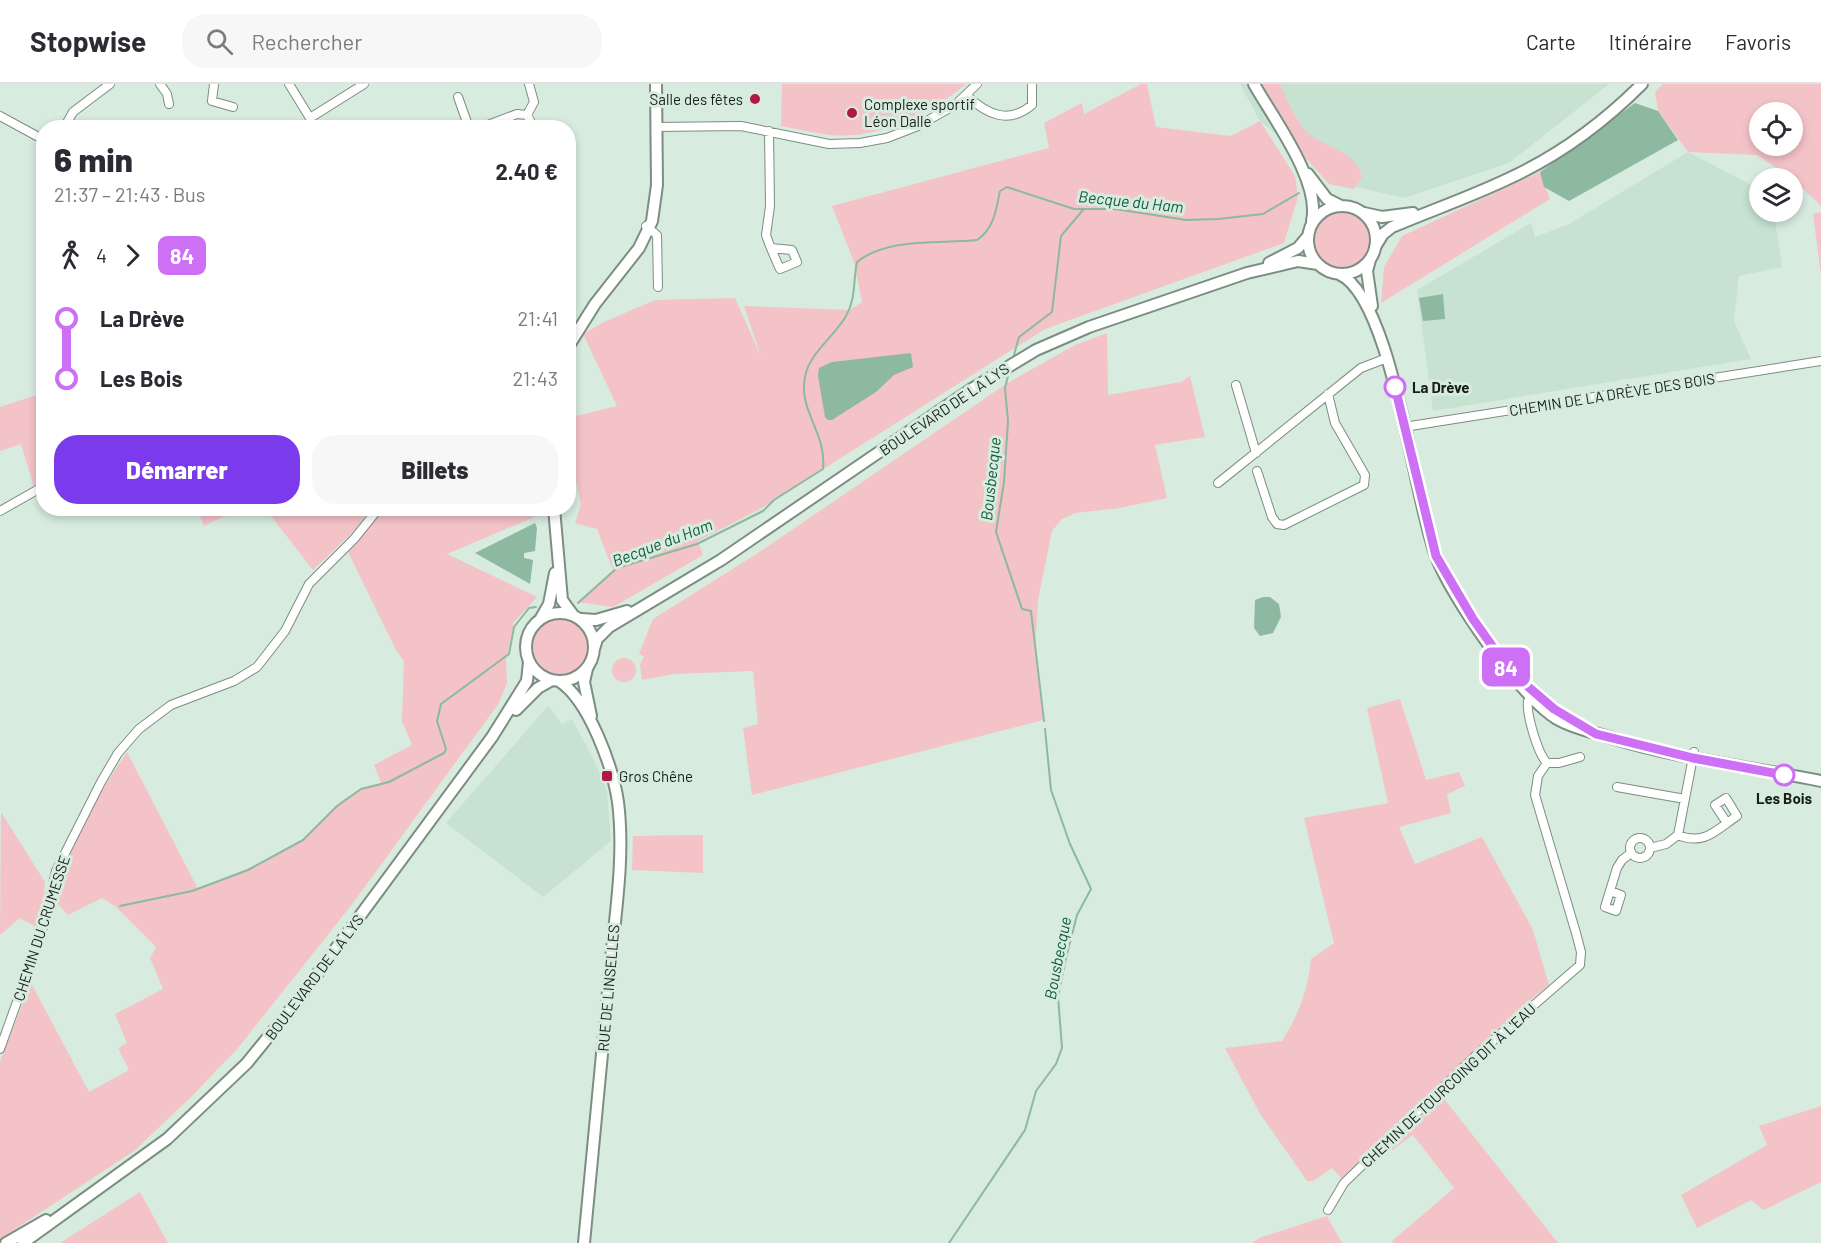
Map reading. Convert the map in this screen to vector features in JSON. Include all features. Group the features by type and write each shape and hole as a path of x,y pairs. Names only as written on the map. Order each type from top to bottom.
{"main road":[{"path":"576,334 595,304 639,248 656,199 656,84"},
{"path":"1254,84 1296,156 1324,195 1342,206 1373,217 1388,217 1448,203"},
{"path":"1375,324 1368,278 1370,259 1380,238 1389,228 1498,184 1552,156 1598,124 1642,84"},
{"path":"1296,156 1312,196 1310,251 1318,264 1355,284 1375,324 1387,358 1438,562 1473,619 1510,671 1562,722 1612,738 1821,781"},
{"path":"1310,230 1322,212 1342,206"},
{"path":"1362,213 1373,226 1375,247"},
{"path":"576,323 647,226"},
{"name":"BOULEVARD DE LA LYS","path":"594,649 597,639 606,630 721,560 1011,364 1080,331 1247,273 1292,252 1310,230"},
{"path":"1339,274 1355,272 1370,259"},
{"name":"BOULEVARD DE LA LYS","path":"1247,273 1298,261 1318,264"},
{"path":"555,516 562,600 591,632 594,649 586,669 574,678 556,681 538,674 529,662 526,640 531,628 549,604 557,549"},
{"name":"BOULEVARD DE LA LYS","path":"577,617 596,620 619,614 666,593"},
{"path":"540,619 556,613 577,617"},
{"name":"BOULEVARD DE LA LYS","path":"22,1243 185,1124 247,1063 295,1004 492,737 527,681 529,662"},
{"name":"RUE DE LINSELLES","path":"586,669 585,691 598,737"},
{"name":"BOULEVARD DE LA LYS","path":"492,737 531,694 556,681"},
{"name":"RUE DE LINSELLES","path":"556,681 576,698 598,737 610,765 619,819 619,861 584,1243"},
{"name":"BOULEVARD DE LA LYS","path":"6,1243 103,1186"}],"street":[{"path":"68,120 73,112 110,84"},
{"path":"160,84 169,104"},
{"path":"214,84 212,101 233,107"},
{"path":"289,84 310,118 364,84"},
{"path":"527,115 534,102 530,84"},
{"path":"656,127 735,126 829,144 880,140 918,126 967,96 978,84"},
{"path":"967,96 989,114 1004,115 1032,105 1032,84"},
{"path":"458,97 466,120"},
{"path":"501,120 517,114 527,115"},
{"path":"527,115 530,120"},
{"path":"0,116 36,136"},
{"path":"768,131 770,206 765,228 771,248"},
{"path":"647,226 657,236 658,287"},
{"path":"1218,483 1364,366 1387,358"},
{"name":"CHEMIN DE LA DRÈVE DES BOIS","path":"1404,427 1821,361"},
{"path":"1236,385 1256,453"},
{"path":"1257,471 1272,517 1277,524 1284,525 1364,485 1365,475 1335,423 1328,394"},
{"path":"0,511 36,491"},
{"name":"CHEMIN DU CRUMESSE","path":"0,1049 41,935 59,864 100,782 123,747 139,729 171,705 234,681 257,667 285,631 309,584 359,534 373,516"},
{"path":"1532,695 1528,712 1540,754 1547,763 1559,763 1580,757"},
{"path":"1650,848 1666,844 1678,835 1694,755"},
{"name":"CHEMIN DE TOURCOING DIT À L'EAU","path":"1328,1210 1344,1183 1480,1051 1580,965 1581,952 1576,933 1535,795 1538,776 1547,763"},
{"path":"1617,787 1685,799"},
{"path":"1678,835 1691,840 1702,840 1727,823"},
{"path":"1610,891 1619,864 1631,853 1631,844 1636,839 1646,840 1650,848 1647,855 1637,858 1631,853"}],"shaded area":[{"name":"Complexe sportif Léon Dalle","path":"782,84 966,84 937,105 885,129 849,135 831,135 781,126"},
{"path":"1141,84 1147,84 1156,127 1231,136 1260,121 1295,176 1298,197 1284,243 1045,329 760,509 698,541 703,555 613,607 577,602 613,570 597,529 575,523 581,504 576,481 576,416 617,406 583,334 604,322 655,300 735,298 761,357 744,306 850,310 862,302 854,262 832,206 1049,148 1044,123 1082,103 1084,114"},
{"path":"1240,84 1609,84 1509,163 1404,198 1334,182 1260,121"},
{"path":"1260,84 1280,84 1294,114 1305,130 1353,160 1362,177 1354,189 1329,184 1296,147"},
{"path":"1663,84 1821,84 1821,206 1803,189 1803,168 1777,168 1759,156 1803,156 1803,102 1749,102 1749,155 1688,152 1658,111 1655,92"},
{"path":"1635,103 1658,111 1678,140 1569,201 1544,187 1540,172"},
{"path":"1688,152 1749,184 1749,222 1775,222 1782,267 1739,276 1734,321 1751,359 1433,411 1417,290 1531,223 1535,237 1569,224"},
{"path":"1540,172 1550,199 1381,303 1384,267 1402,236"},
{"path":"1341,211 1352,213 1365,224 1370,240 1368,251 1357,264 1341,269 1330,267 1317,256 1312,240 1314,229 1325,216"},
{"path":"1821,212 1821,275 1813,214"},
{"path":"1443,294 1445,319 1423,321 1419,298"},
{"path":"1107,333 1108,395 1181,382 1190,376 1205,437 1155,445 1167,498 1120,508 1076,513 1062,519 1052,531 1038,600 1035,652 1043,720 752,795 743,728 758,724 753,671 674,674 642,680 640,665 644,656 639,654 653,619 758,553 1006,384 1075,345"},
{"path":"911,353 913,367 894,375 876,392 832,420 825,417 818,376 819,368 832,362"},
{"path":"36,395 36,486 34,487 21,444 0,451 0,407"},
{"path":"200,516 225,516 204,526"},
{"path":"271,516 365,516 356,529 313,570"},
{"path":"379,516 537,516 447,554 537,597 514,622 506,660 507,683 499,703 353,903 238,1048 134,1151 0,1239 0,1061 31,983 89,1092 129,1070 118,1048 127,1043 115,1014 163,989 150,958 156,947 115,906 102,898 68,915 55,901 74,842 104,787 127,752 198,889 292,847 352,794 381,783 374,765 412,745 402,721 404,661 397,652 348,552"},
{"path":"535,523 537,528 535,551 524,553 524,558 533,560 530,584 475,553"},
{"path":"1270,597 1279,604 1281,617 1273,633 1260,636 1254,628 1255,600"},
{"path":"559,618 570,620 583,631 588,647 586,658 575,671 559,676 548,674 535,663 530,647 532,636 543,623"},
{"path":"624,658 633,661 636,670 633,679 624,682 615,679 612,670 615,661"},
{"path":"1400,699 1426,780 1459,772 1465,786 1447,794 1451,813 1399,827 1415,864 1482,837 1533,930 1549,985 1520,1008 1342,1179 1332,1168 1313,1181 1307,1181 1259,1112 1225,1048 1282,1041 1302,1002 1311,959 1334,943 1304,818 1388,803 1367,708"},
{"path":"548,706 562,724 572,719 594,760 607,791 611,841 543,897 446,823"},
{"path":"1,812 45,882 40,929 20,918 0,935"},
{"path":"703,835 703,873 632,870 633,836"},
{"path":"1445,1100 1558,1243 1393,1243 1392,1241 1454,1188 1413,1135 1392,1150 1387,1146 1433,1101"},
{"path":"1821,1106 1821,1182 1764,1210 1751,1200 1697,1228 1681,1195 1767,1145 1759,1126"},
{"path":"140,1192 168,1243 60,1243"},
{"path":"1327,1216 1342,1243 1252,1243 1259,1238"}],"waterway":[{"name":"Becque du Ham","path":"578,603 617,568 697,544 763,511 774,500 823,469 821,444 805,401 805,377 807,368 817,352 846,316 853,296 857,262 869,254 914,243 977,240 991,225 1000,191 1007,187 1074,209 1115,209 1186,220 1263,214 1299,193"},
{"name":"Bousbecque","path":"1014,355 1019,337 1052,312 1061,236 1083,210"},
{"name":"Bousbecque","path":"1009,372 1005,388 1008,421 1004,482 996,532 1022,609 1031,611 1044,721"},
{"name":"Becque du Ham","path":"120,906 192,891 248,870 303,840 337,806 361,789 389,782 444,753 446,749 437,721 441,704 509,654 514,627 529,608 536,607"},
{"name":"Bousbecque","path":"949,1243 1025,1130 1036,1091 1056,1064 1062,1048 1058,996 1077,915 1091,889 1070,844 1051,790 1045,729"}],"bus line":[{"name":"84","path":"1395,387 1433,549 1442,569 1473,619 1510,671 1554,709 1596,734 1693,758 1784,775"}],"place":[{"name":"Salle des fêtes","path":"755,99"},
{"name":"Complexe sportif Léon Dalle","path":"852,113"},
{"name":"La Drève","path":"1395,387"},
{"name":"Les Bois","path":"1784,775"},
{"name":"Gros Chêne","path":"607,776"}]}
